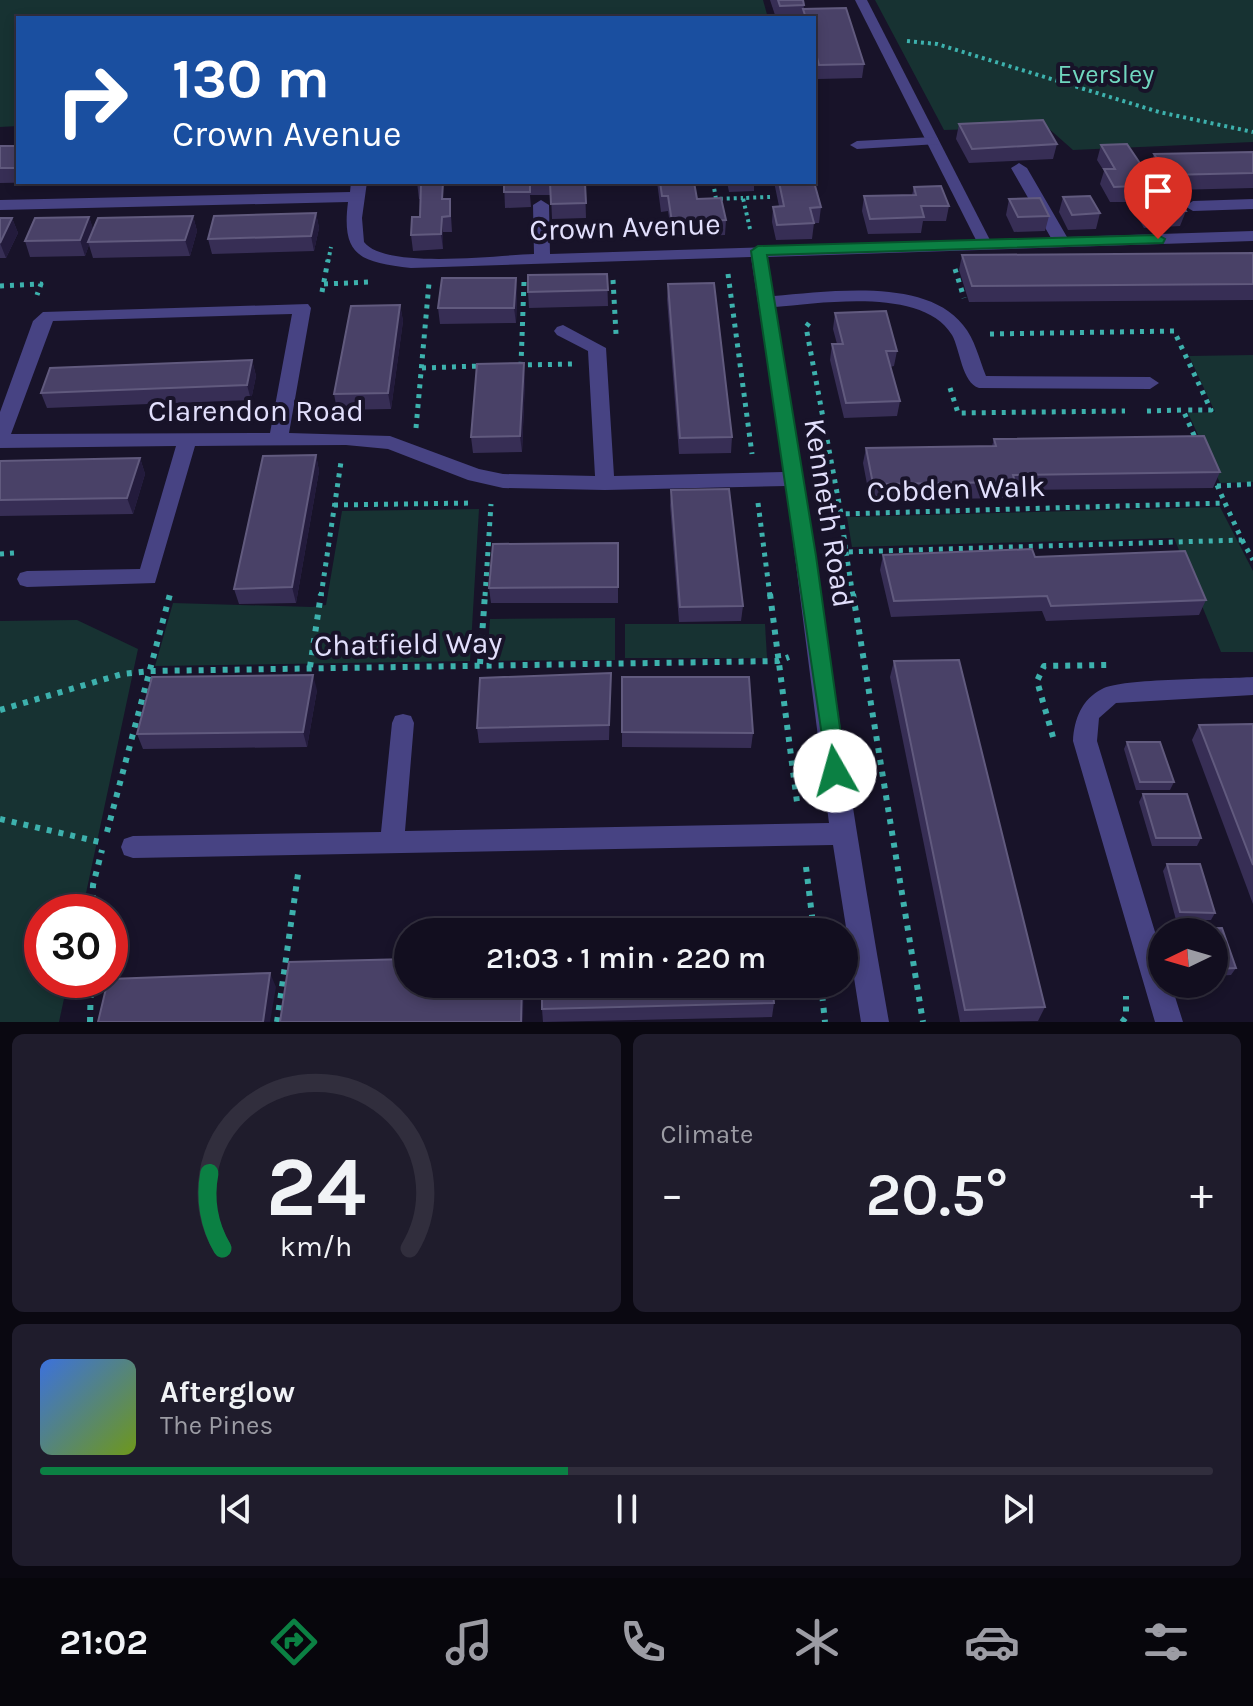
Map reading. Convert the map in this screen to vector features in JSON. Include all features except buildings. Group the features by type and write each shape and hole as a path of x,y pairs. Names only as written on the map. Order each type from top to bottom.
{"street":[{"path":"857,145 933,141"},
{"path":"1019,168 1062,242"},
{"path":"0,205 358,190"},
{"name":"Crown Avenue","path":"358,190 351,230 354,243 366,253 385,261 411,263 756,246 985,244 1253,236"},
{"path":"1193,206 1253,204"},
{"path":"541,205 542,257"},
{"name":"Kenneth Road","path":"756,246 819,645 843,834 875,1022"},
{"path":"766,302 893,298 921,303 942,313 957,328 979,382 1150,383"},
{"path":"0,440 42,321 49,316 302,308 279,437"},
{"path":"563,331 597,348 605,483"},
{"name":"Clarendon Road","path":"0,440 279,437 390,443 475,475 503,481 605,483 793,479"},
{"path":"27,579 148,577 187,440"},
{"path":"1169,1022 1085,741 1085,720 1095,705 1112,694 1253,686"},
{"path":"392,844 403,723"},
{"path":"133,847 843,834"}],"lane":[{"path":"861,0 985,244"}],"path":[{"path":"882,40 937,44 1159,112 1253,132"},
{"path":"713,184 716,199 770,197"},
{"path":"743,198 756,246"},
{"path":"954,264 967,310"},
{"path":"727,271 753,461"},
{"path":"612,275 616,340"},
{"path":"521,365 524,277"},
{"path":"414,281 429,280 415,436"},
{"path":"321,299 324,284 384,282"},
{"path":"990,334 1174,331 1211,410 1183,410"},
{"path":"506,366 579,364"},
{"path":"422,368 492,366"},
{"path":"310,667 343,451"},
{"path":"1217,486 1253,484"},
{"path":"749,499 760,504 797,802"},
{"path":"334,505 506,502"},
{"path":"480,664 491,503"},
{"name":"Cobden Walk","path":"1242,540 846,552 841,514 1225,503 1253,560"},
{"path":"846,552 923,1022"},
{"path":"0,554 29,553"},
{"path":"93,894 174,579"},
{"name":"Chatfield Way","path":"0,710 122,674 150,671 778,661 819,645"},
{"path":"0,819 133,847"},
{"path":"277,1022 302,845"},
{"path":"806,867 812,918"},
{"path":"90,1022 91,998"},
{"path":"822,998 825,1022"}],"green space":[{"path":"0,0 763,0 767,16 16,16 16,126 0,127"},
{"name":"Eversley","path":"875,0 1253,0 1253,142 1073,150 1047,127 944,130"},
{"path":"1253,355 1253,482 1220,483 1188,413 1215,412 1189,356"},
{"path":"1220,507 1253,571 1253,652 1221,652 1174,538 852,547 847,517"},
{"path":"479,509 470,661 155,666 173,603 326,605 342,511"},
{"path":"615,618 615,660 487,661 490,619"},
{"path":"77,620 138,649 86,894 24,894 24,998 64,998 59,1022 0,1022 0,621"},
{"path":"625,624 765,624 767,658 625,658"}],"route":[{"path":"835,771 807,556 758,251 1158,239"}]}
